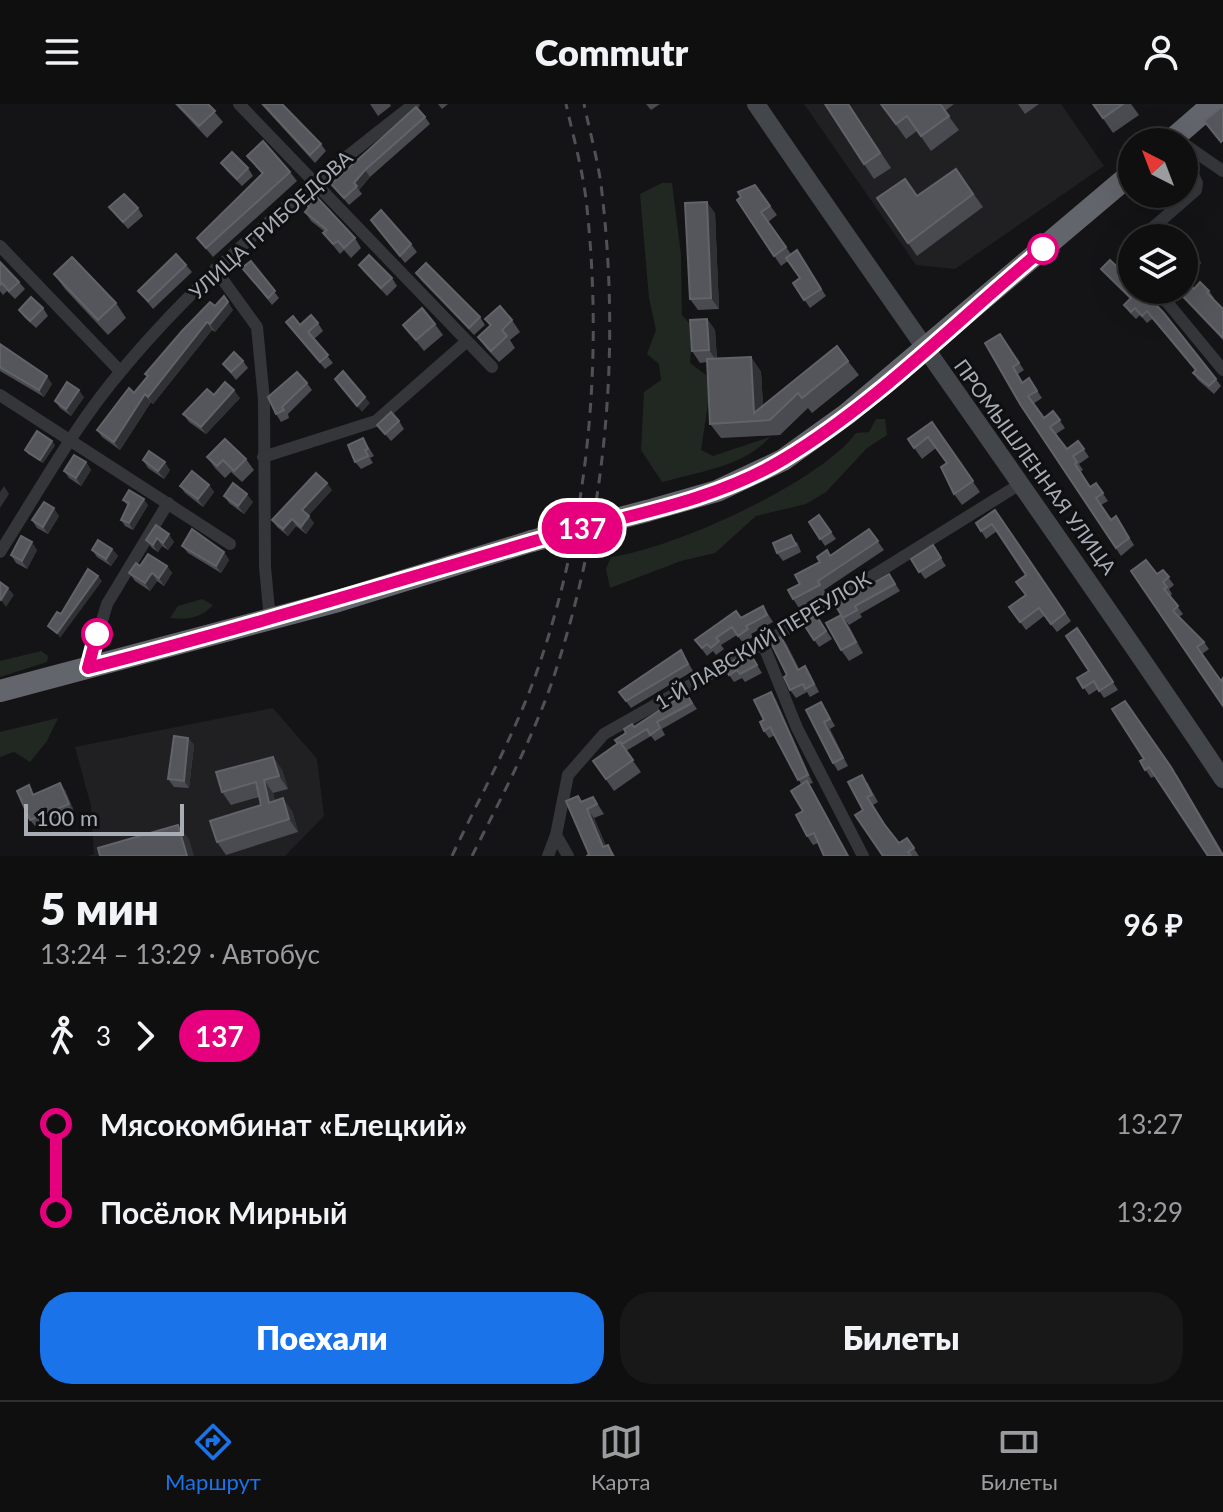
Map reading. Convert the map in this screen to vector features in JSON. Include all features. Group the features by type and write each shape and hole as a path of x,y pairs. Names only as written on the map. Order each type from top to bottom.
{"highway":[{"path":"1192,128 1213,104"},
{"path":"0,691 270,620 532,541 717,491 783,460 847,414 1118,185"}],"street":[{"path":"239,104 492,367"},
{"name":"УЛИЦА ГРИБОЕДОВА","path":"0,552 72,439 120,371 215,269 312,183 414,104"},
{"name":"ПРОМЫШЛЕННАЯ УЛИЦА","path":"756,104 924,350 1084,571 1223,779"},
{"path":"1198,156 1223,171"},
{"path":"1157,224 1175,208"},
{"path":"0,246 120,371"},
{"path":"215,269 257,327 264,400 263,457 270,620"},
{"path":"1169,304 1223,370"},
{"path":"263,457 376,421 466,342"},
{"path":"0,395 230,544"},
{"name":"1-Й ЛАВСКИЙ ПЕРЕУЛОК","path":"548,856 556,835 568,775 604,734 763,644 1020,484"},
{"path":"88,668 107,604 168,503"},
{"path":"763,644 797,728 863,856"},
{"path":"556,835 568,856"}],"shaded area":[{"path":"804,104 1061,104 1104,166 955,269 916,265"},
{"path":"662,183 672,183 681,255 682,315 693,328 690,363 706,375 710,390 701,450 713,456 770,437 748,455 734,461 662,482 641,450 644,392 661,380 659,364 647,354 656,330 649,298 640,194"},
{"path":"876,419 885,419 887,435 867,448 826,492 806,504 756,516 715,553 681,561 610,588 606,569 611,557 670,541 742,511 811,472 856,433 869,432"},
{"path":"202,599 213,605 204,613 188,618 170,618 178,606"},
{"path":"41,651 48,656 47,662 0,677 0,661"},
{"path":"273,708 317,759 324,816 285,856 87,856 94,854 91,806 75,747"},
{"path":"58,718 47,741 30,762 14,752 0,757 0,732"}],"building":[{"path":"177,104 208,104 215,111 199,126"},
{"path":"263,104 282,104 321,144 310,155"},
{"path":"825,104 848,104 880,153 864,164"},
{"path":"881,104 940,104 949,116 921,136 907,116 896,124"},
{"path":"1093,104 1123,104 1103,118"},
{"path":"1223,106 1223,140 1221,142 1204,121"},
{"path":"416,107 425,117 365,170 354,183 357,186 344,198 331,184"},
{"path":"263,141 290,172 206,248 197,238 263,173 247,156"},
{"path":"232,152 248,168 237,179 221,163"},
{"path":"956,169 973,194 908,243 877,198 905,179 917,196"},
{"path":"755,185 770,206 761,212 786,247 774,256 737,200 741,197 738,192"},
{"path":"312,192 355,238 344,248 338,241 333,244 323,233 327,230 305,212 309,207 303,201"},
{"path":"124,194 138,208 123,222 109,207"},
{"path":"707,202 711,298 690,299 685,203"},
{"path":"381,210 411,244 400,256 371,220"},
{"path":"797,250 821,289 804,300 793,283 800,278 786,258"},
{"path":"176,254 186,265 148,301 138,291"},
{"path":"369,255 392,278 381,288 359,265"},
{"path":"72,257 116,303 98,320 54,274"},
{"path":"1110,260 1118,268 1118,285 1101,269"},
{"path":"251,261 275,291 268,298 242,268"},
{"path":"0,262 19,282 9,291 2,283 0,285"},
{"path":"426,263 480,317 469,328 416,273"},
{"path":"1200,282 1223,309 1223,338 1190,304 1198,304"},
{"path":"224,296 228,302 210,324 207,322 148,397 145,394 114,442 97,430 129,388 134,393 148,376 145,374 182,331 210,302 215,306"},
{"path":"31,297 43,308 30,321 19,310"},
{"path":"1155,304 1216,379 1209,386 1193,373 1196,370 1147,311 1142,316 1135,308 1131,312 1124,305"},
{"path":"500,306 512,320 502,330 507,336 491,351 478,337 491,325 485,319"},
{"path":"422,308 435,324 416,340 403,325"},
{"path":"311,315 318,323 308,332 328,355 320,362 286,322 293,316 300,325"},
{"path":"707,319 709,350 692,351 690,320"},
{"path":"1000,334 1019,363 1013,367 1022,383 1029,378 1037,391 1028,396 1044,418 1053,411 1060,420 1050,427 1067,449 1078,441 1084,449 1073,456 1077,462 1075,464 1090,487 1096,483 1103,493 1096,498 1111,520 1116,516 1129,538 1116,548 1020,404 985,343"},
{"path":"0,344 47,376 39,390 0,367"},
{"path":"837,346 848,361 802,398 798,393 770,420 710,424 707,359 751,357 754,413"},
{"path":"234,352 243,361 231,372 223,364"},
{"path":"343,371 365,397 357,406 335,379"},
{"path":"297,372 307,383 282,407 284,410 276,414 268,397"},
{"path":"67,382 79,390 66,409 55,401"},
{"path":"225,382 234,390 201,427 183,414 207,389 214,395"},
{"path":"391,412 399,421 385,434 377,425"},
{"path":"932,422 973,481 954,494 941,467 947,463 928,437 914,448 908,439"},
{"path":"37,431 52,441 40,460 25,450"},
{"path":"363,438 368,456 355,462 348,445"},
{"path":"225,439 246,459 234,471 223,460 217,466 207,457"},
{"path":"149,451 165,462 158,471 143,460"},
{"path":"74,455 86,462 76,478 64,471"},
{"path":"192,471 209,485 198,499 180,486"},
{"path":"316,473 327,483 302,510 309,516 301,527 292,519 283,529 272,520"},
{"path":"233,483 247,494 238,506 224,496"},
{"path":"129,490 144,499 129,523 121,520 129,503 123,500"},
{"path":"44,502 54,508 43,527 32,520"},
{"path":"995,510 1065,613 1051,624 1039,608 1020,622 1009,607 1026,595 1016,582 1026,575 992,524 981,531 976,523"},
{"path":"819,515 831,532 820,539 809,522"},
{"path":"156,525 169,534 163,543 157,538 153,545 146,540"},
{"path":"192,529 224,552 216,566 182,546"},
{"path":"869,529 878,541 818,581 820,585 793,599 788,590 800,584 795,575 820,562 817,557 827,550 830,556"},
{"path":"791,535 796,545 777,553 773,543"},
{"path":"21,536 32,542 22,561 11,555"},
{"path":"98,540 112,549 106,559 92,550"},
{"path":"933,545 941,558 919,572 911,559"},
{"path":"148,554 167,566 159,578 152,573 145,583 129,573 136,563 140,566"},
{"path":"1146,560 1157,574 1163,570 1169,577 1163,582 1167,587 1164,589 1178,606 1173,611 1204,642 1197,647 1221,681 1223,678 1223,706 1131,571"},
{"path":"88,569 98,576 57,633 48,626 57,612 61,614"},
{"path":"889,574 895,584 855,606 857,610 843,618 833,601 847,593 849,597"},
{"path":"0,582 8,588 1,600 0,599"},
{"path":"763,606 767,615 746,626 748,629 738,636 732,627 716,638 719,641 711,648 707,644 702,648 695,640 736,611 741,618"},
{"path":"816,615 826,631 814,640 803,623"},
{"path":"841,615 856,642 841,650 826,623"},
{"path":"1077,628 1113,682 1099,691 1094,681 1083,688 1077,678 1089,671 1066,636"},
{"path":"781,637 798,670 805,666 814,684 805,689 803,684 790,690 784,677 787,675 771,643"},
{"path":"681,650 688,664 626,701 619,692"},
{"path":"749,652 757,665 740,674 737,670 729,675 724,666"},
{"path":"771,692 808,775 798,780 770,727 764,731 760,722 764,720 754,700"},
{"path":"686,693 692,703 657,722 660,728 650,735 647,729 622,744 615,740 626,733 624,729 632,724 634,727"},
{"path":"1125,701 1171,767 1223,856 1208,856 1149,767 1145,770 1140,761 1144,759 1112,709"},
{"path":"821,702 830,719 824,722 843,758 833,763 806,710"},
{"path":"174,736 188,738 184,781 168,779"},
{"path":"620,742 633,760 606,779 593,761"},
{"path":"273,757 279,776 264,780 269,803 283,798 289,819 217,842 210,821 261,805 256,782 222,792 216,772"},
{"path":"862,775 872,795 867,797 899,843 907,838 914,848 908,852 911,856 883,856 855,815 863,810 848,782"},
{"path":"807,781 848,856 824,856 814,833 807,836 796,815 803,811 791,791"},
{"path":"60,783 69,804 30,820 17,791 29,785 33,795"},
{"path":"578,796 581,802 593,797 597,804 587,809 603,847 608,845 613,856 587,856 589,854 566,801"},
{"path":"178,825 187,856 100,856 98,848"}],"railway":[{"path":"452,856 507,743 536,674 569,559 580,499 592,379 591,259 584,187 566,104"},
{"path":"472,856 545,702 571,620 596,500 609,378 610,316 602,193 584,104"}],"bus line":[{"name":"137","path":"97,634 88,668 338,601 532,541 717,491 783,460 847,414 1043,249"}]}
